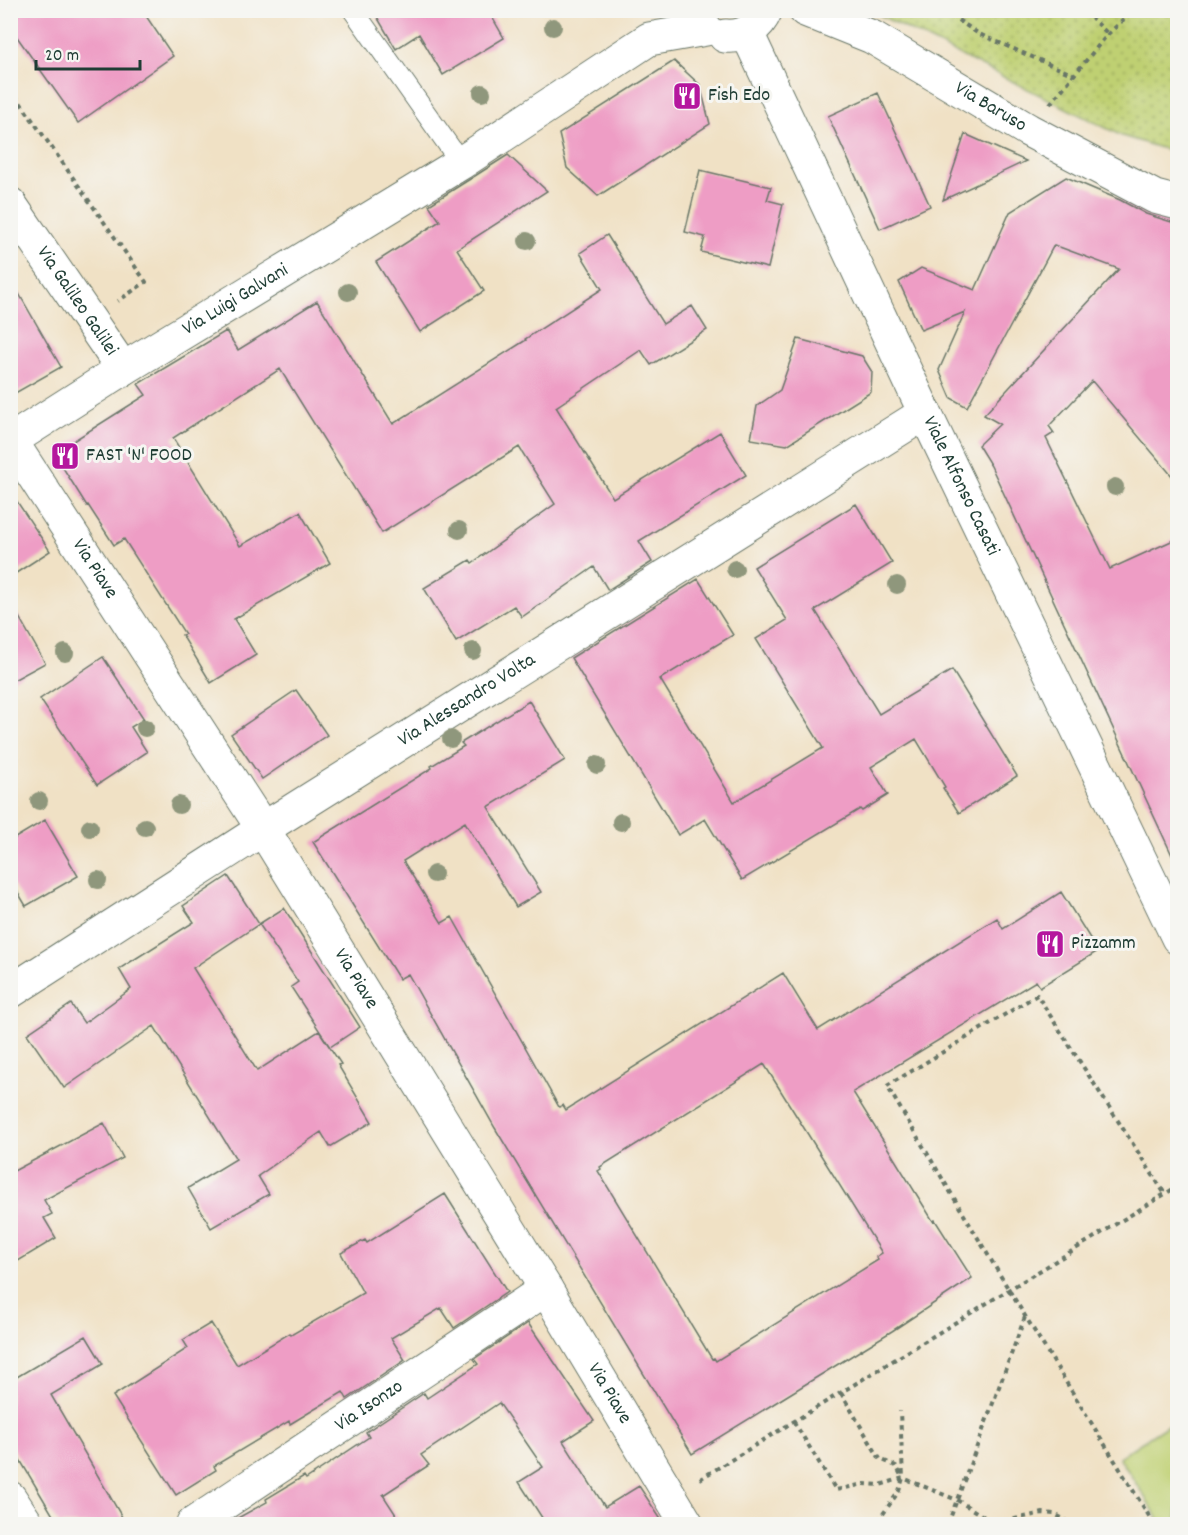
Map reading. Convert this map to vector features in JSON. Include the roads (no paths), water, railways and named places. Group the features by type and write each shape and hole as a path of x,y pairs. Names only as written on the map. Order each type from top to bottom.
{"street":[{"name":"Via Baruso","path":"805,10 872,37 1028,130 1155,197 1178,203"},
{"name":"Via Luigi Galvani","path":"11,441 123,369 461,163 650,39 700,20"},
{"path":"700,20 717,35 729,37 757,22"},
{"name":"Viale Alfonso Casati","path":"757,22 925,413 1178,938"},
{"name":"Via Galileo Galilei","path":"10,204 123,369"},
{"name":"Via Alessandro Volta","path":"10,992 264,829 925,413"},
{"name":"Via Piave","path":"11,441 264,829 687,1524"},
{"name":"Via Isonzo","path":"193,1524 546,1289"},
{"path":"10,1498 27,1524"}],"lane":[{"path":"353,10 461,163"}],"place":[{"name":"Fish Edo","path":"687,96"},
{"name":"FAST 'N' FOOD","path":"65,456"},
{"name":"Pizzamm","path":"1050,944"}]}
